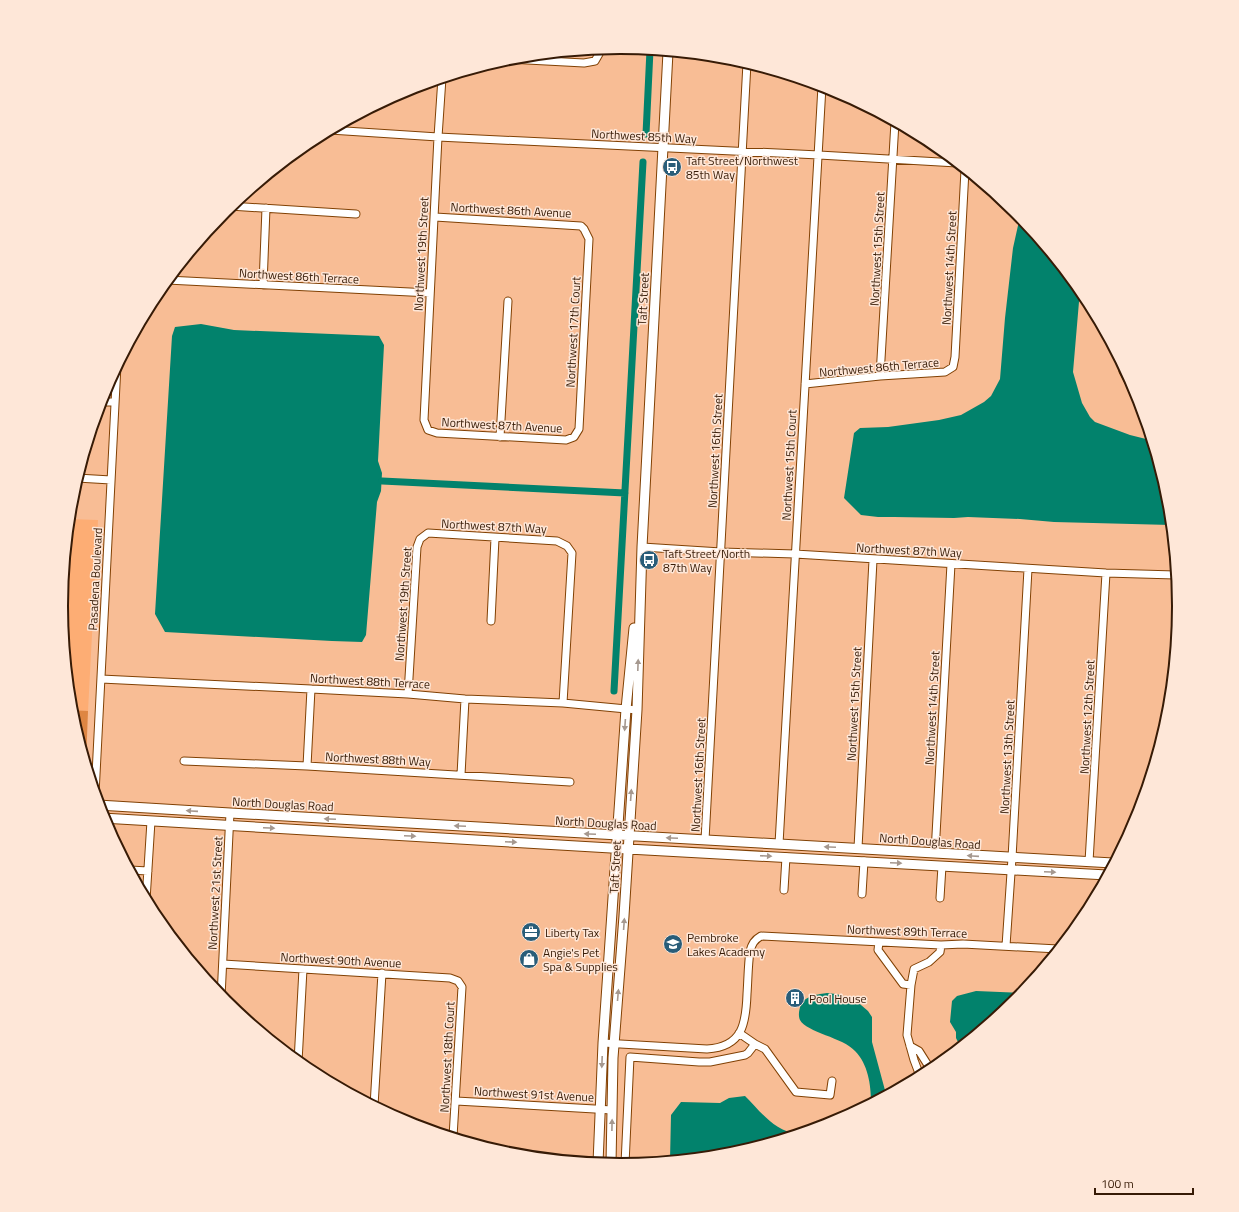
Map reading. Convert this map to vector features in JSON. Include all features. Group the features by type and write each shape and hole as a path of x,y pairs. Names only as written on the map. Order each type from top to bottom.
{"main road":[{"name":"Taft Street","path":"611,1158 614,1043 624,924 628,836 637,710 642,547 668,56"},
{"name":"Taft Street","path":"598,1157 603,1042 616,848 626,709 642,547"},
{"name":"North Douglas Road","path":"106,805 1108,863"},
{"name":"North Douglas Road","path":"111,819 1102,875"},
{"path":"714,853 723,848 751,849 770,844"}],"street":[{"path":"538,61 584,63 595,61 599,55"},
{"name":"Northwest 16th Street","path":"705,840 747,69"},
{"name":"Northwest 19th Street","path":"428,430 424,420 442,83"},
{"name":"Northwest 15th Court","path":"779,844 822,92"},
{"name":"Northwest 15th Street","path":"880,376 895,127"},
{"name":"Northwest 85th Way","path":"340,131 438,137 948,163"},
{"name":"Northwest 14th Street","path":"953,367 955,357 965,175"},
{"path":"239,207 356,214"},
{"path":"263,285 266,208"},
{"name":"Northwest 86th Avenue","path":"435,217 581,226 584,229"},
{"name":"Northwest 17th Court","path":"574,437 579,429 589,239 584,229"},
{"name":"Northwest 86th Terrace","path":"174,280 430,293"},
{"path":"500,437 508,301"},
{"name":"Northwest 86th Terrace","path":"804,384 880,376 945,372 953,367"},
{"name":"Pasadena Boulevard","path":"96,779 116,380"},
{"path":"107,402 115,402"},
{"name":"Northwest 87th Avenue","path":"428,430 437,433 500,437 566,440 574,437"},
{"path":"82,478 111,480"},
{"name":"Northwest 87th Way","path":"420,539 428,533 557,541 567,546 572,553 563,703"},
{"path":"491,621 495,538"},
{"name":"Northwest 19th Street","path":"408,694 417,547 420,539"},
{"name":"Northwest 87th Way","path":"642,547 721,552 796,554 1028,569 1170,575"},
{"name":"Northwest 15th Street","path":"858,848 873,560"},
{"name":"Northwest 14th Street","path":"935,853 951,564"},
{"name":"Northwest 13th Street","path":"1006,946 1028,569"},
{"name":"Northwest 12th Street","path":"1089,862 1106,573"},
{"name":"Northwest 88th Terrace","path":"101,679 408,694 465,699 563,703 637,710"},
{"path":"307,766 311,689"},
{"path":"461,775 465,699"},
{"name":"Northwest 88th Way","path":"184,761 307,766 570,782"},
{"name":"Northwest 21st Street","path":"222,988 230,813"},
{"path":"147,891 151,821"},
{"path":"784,890 786,857"},
{"path":"862,894 864,861"},
{"path":"940,898 942,866"},
{"path":"135,870 148,871"},
{"name":"Northwest 89th Terrace","path":"739,1033 743,1028 746,1016 750,951 752,944 761,936 1052,949"},
{"path":"878,942 878,950 902,984 911,985"},
{"path":"918,1070 907,1035 911,985 914,969 930,962 940,952 941,945"},
{"name":"Northwest 90th Avenue","path":"223,964 304,970 382,973 450,978 458,981"},
{"path":"298,1055 304,970"},
{"path":"374,1101 382,973"},
{"name":"Northwest 18th Court","path":"453,1132 462,987 458,981"},
{"path":"603,1042 713,1049 725,1046 736,1038 739,1033 765,1049 796,1092 830,1095 832,1081"},
{"path":"625,1158 630,1057 710,1062 748,1053 755,1044"},
{"path":"910,1046 919,1052 928,1064"},
{"name":"Northwest 91st Avenue","path":"456,1101 612,1110"}],"shaded area":[{"path":"74,519 98,520 88,711 77,710 72,678 69,642 69,570"},
{"path":"77,710 88,711 86,750"}],"water":[{"path":"1018,225 1035,242 1079,301 1073,372 1082,403 1090,417 1095,422 1130,435 1145,439 1153,463 1165,525 1054,522 968,517 878,517 861,515 844,498 854,433 860,428 888,427 939,420 961,415 984,402 991,396 1000,379 1013,248"},
{"path":"201,324 234,330 379,336 384,345 378,461 382,473 381,491 377,502 366,635 362,642 165,632 155,614 172,336 175,327"},
{"path":"976,991 1013,993 958,1042 956,1038 956,1032 950,1022 952,1001 957,996"},
{"path":"820,994 836,994 854,999 868,1011 872,1017 872,1042 885,1090 871,1097 866,1068 855,1051 843,1042 810,1028 800,1020 799,1010 805,999"},
{"path":"745,1096 774,1125 788,1132 727,1147 670,1155 671,1115 681,1102 720,1103 729,1098"}],"waterway":[{"path":"646,134 650,55"},
{"path":"614,691 643,162"},
{"path":"382,481 625,493"}],"place":[{"name":"Taft Street/Northwest 85th Way","path":"672,167"},
{"name":"Taft Street/North 87th Way","path":"649,560"},
{"name":"Liberty Tax","path":"531,932"},
{"name":"Pembroke Lakes Academy","path":"673,944"},
{"name":"Angie's Pet Spa & Supplies","path":"529,959"},
{"name":"Pool House","path":"795,998"}]}
